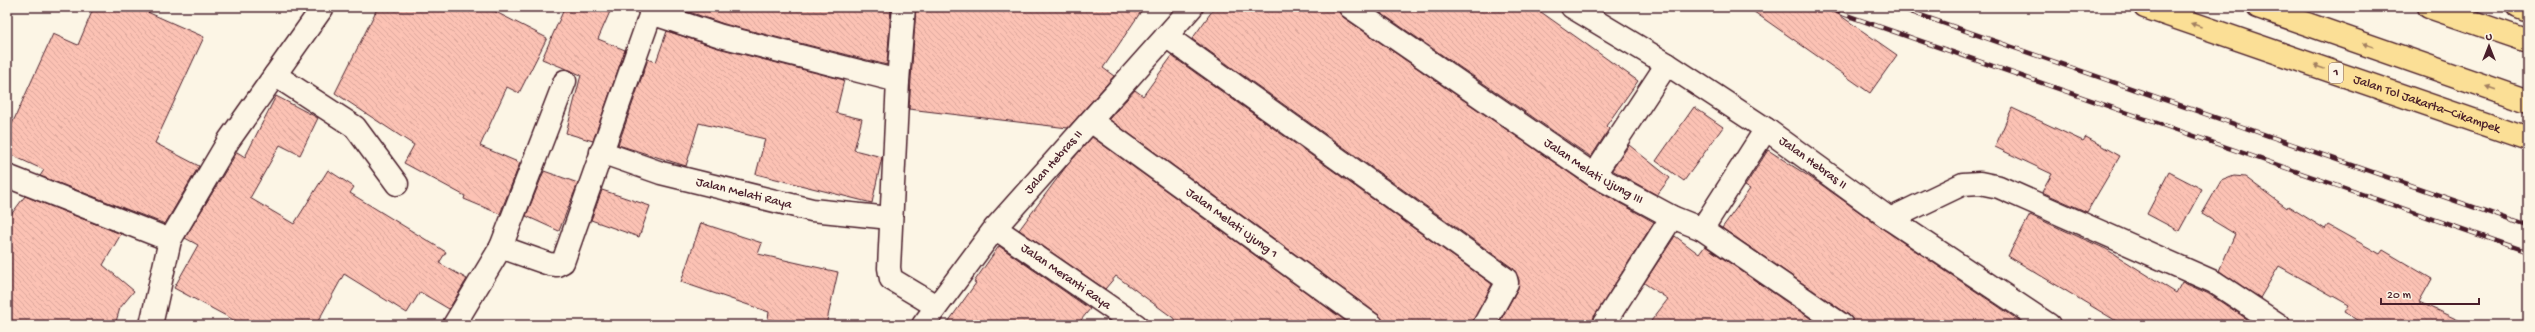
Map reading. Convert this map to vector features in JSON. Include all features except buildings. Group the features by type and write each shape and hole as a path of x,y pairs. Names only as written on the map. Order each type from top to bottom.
{"highway":[{"name":"Jalan Tol Jakarta–Cikampek","path":"2144,7 2528,139"},
{"path":"2258,7 2528,101"},
{"path":"2429,7 2528,41"},
{"path":"2518,7 2528,11"}],"street":[{"path":"151,325 170,240 229,140 323,7"},
{"path":"904,7 898,81 894,176 890,218 889,268 891,280 936,306"},
{"name":"Jalan Hebras II","path":"923,325 995,228 1192,7"},
{"name":"Jalan Melati Ujung III","path":"1350,7 1594,175 1672,217 1702,229 1842,325"},
{"name":"Jalan Hebras II","path":"1572,7 1667,64 1766,129 1890,219 2049,325"},
{"path":"501,247 550,264 557,265 563,262 649,10 721,36 898,81"},
{"path":"1166,36 1506,280 1507,283 1484,325"},
{"path":"1594,175 1667,64"},
{"path":"275,75 355,127 397,184"},
{"path":"454,325 501,247 565,81"},
{"name":"Jalan Melati Ujung 1","path":"1091,121 1372,325"},
{"path":"1702,229 1766,129"},
{"name":"Jalan Melati Raya","path":"601,152 661,173 812,210 890,218"},
{"path":"7,176 170,240"},
{"path":"1890,219 1962,184 1980,183 1999,187 2214,282 2279,325"},
{"path":"1603,325 1672,217"},
{"name":"Jalan Meranti Raya","path":"995,228 1136,325"}],"railway":[{"path":"1823,7 2528,252"},
{"path":"1897,7 2528,226"}]}
